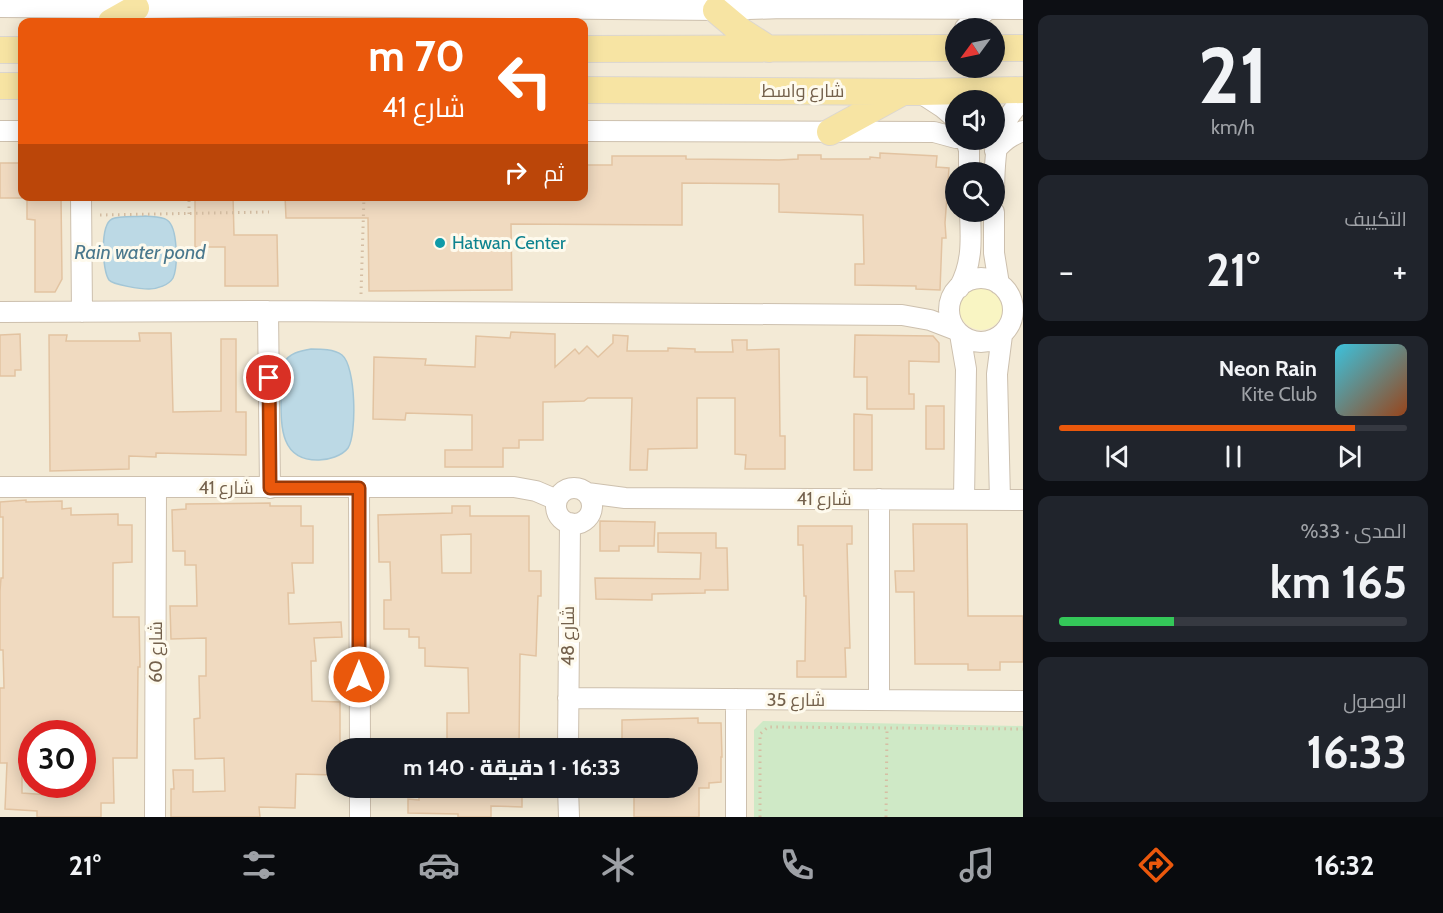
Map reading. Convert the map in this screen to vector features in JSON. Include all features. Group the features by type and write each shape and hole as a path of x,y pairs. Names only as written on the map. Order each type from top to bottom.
{"main road":[{"path":"118,18 136,8"},
{"path":"716,10 741,31 769,49"},
{"path":"588,49 769,49 945,44"},
{"path":"1005,48 1023,48"},
{"path":"0,50 18,50"},
{"path":"0,86 18,86"},
{"name":"شارع واسط","path":"588,90 911,92 1023,90"},
{"path":"830,132 911,92"}],"street":[{"path":"0,7 136,8 276,3 716,10 788,4 994,4 1023,9"},
{"path":"977,18 994,4"},
{"path":"911,92 945,109"},
{"path":"995,162 1000,132 1008,117 1023,100"},
{"path":"0,131 18,131"},
{"path":"588,131 934,132 945,136"},
{"path":"995,151 1001,143 1023,131"},
{"path":"81,206 82,312"},
{"path":"964,499 966,369 958,332 950,318 950,305 969,264 970,222"},
{"path":"994,222 994,253 999,284"},
{"path":"902,315 930,308 968,281 978,279 989,279 999,284 1018,311 1002,335 997,374 1000,500"},
{"path":"268,311 270,488"},
{"path":"0,312 268,311 902,315 930,320 958,332 967,339 985,342 1002,335"},
{"name":"شارع 41","path":"0,487 514,487 537,491 557,500"},
{"name":"شارع 60","path":"155,817 156,488"},
{"path":"359,488 360,738"},
{"path":"578,488 587,493 592,502 591,513 582,522 570,523 559,514 557,500 568,489 578,488"},
{"name":"شارع 41","path":"587,493 625,498 1023,500"},
{"name":"شارع 41","path":"591,513 625,498"},
{"path":"879,499 879,700"},
{"name":"شارع 48","path":"568,738 570,523"},
{"name":"شارع 35","path":"568,698 1023,701"},
{"path":"736,699 736,817"},
{"path":"360,798 360,817"},
{"path":"568,798 568,817"}],"path":[{"path":"189,201 189,214"},
{"path":"361,312 364,201"},
{"path":"81,206 189,214 269,212"},
{"path":"760,817 760,734 768,727 1023,729"},
{"path":"886,817 887,728"}],"shaded area":[{"path":"0,0 1023,0 1023,817 0,817"}],"green space":[{"path":"763,721 1023,726 1023,817 754,817 754,730"}],"sand":[{"path":"981,286 990,287 997,292 1002,299 1002,317 997,324 990,329 981,330 972,329 965,324 960,317 959,308 960,299 965,292 972,287"}],"water":[{"name":"Rain water pond","path":"145,216 162,218 171,224 176,247 173,278 166,285 152,289 116,284 109,280 105,267 105,230 112,219"},
{"path":"311,349 331,350 342,355 350,372 354,401 353,430 348,448 339,455 323,460 306,459 296,454 289,448 282,429 282,366 292,355"}],"building":[{"path":"880,153 937,156 936,167 945,168 946,238 942,238 940,290 916,289 916,286 855,285 855,264 864,264 863,215 779,212 779,184 682,183 682,225 511,224 512,290 369,291 368,218 286,218 285,201 588,201 588,165 612,165 612,156 779,160 798,159 798,155 821,155 821,159 870,159 870,157 880,158"},
{"path":"0,163 18,163 18,198 0,198"},
{"path":"27,201 61,201 62,279 55,292 35,292 35,220 27,219"},
{"path":"195,201 233,201 234,235 277,235 278,286 225,286 225,247 195,247"},
{"path":"511,332 555,334 555,367 575,349 579,354 587,346 598,357 613,343 613,335 628,336 627,351 668,351 668,348 695,349 695,352 733,352 732,340 747,340 747,350 779,349 780,436 785,436 785,469 745,469 746,455 735,454 735,398 697,398 697,448 648,449 647,470 630,470 632,398 588,398 584,401 543,402 543,440 519,440 519,448 503,448 503,467 445,467 445,450 472,450 472,415 406,413 405,420 373,419 374,357 426,359 425,365 475,367 476,336 510,338"},
{"path":"139,333 171,333 173,412 221,411 221,339 236,339 236,412 246,412 246,455 156,453 156,457 129,456 129,469 50,471 49,335 67,335 66,341 140,341"},
{"path":"20,334 21,370 15,370 15,376 0,376 0,335"},
{"path":"855,335 933,336 939,343 939,362 909,361 909,394 914,394 914,409 867,409 867,377 854,377"},
{"path":"926,406 944,406 944,449 926,449"},
{"path":"854,414 872,415 872,470 854,470"},
{"path":"62,501 62,509 71,508 71,515 118,514 118,525 132,525 132,562 113,563 113,617 139,617 137,758 113,758 114,803 101,803 101,817 37,817 37,811 5,809 7,763 0,763 0,688 4,688 3,650 0,650 3,517 0,517 0,502"},
{"path":"270,503 270,506 301,506 301,526 313,526 313,563 292,563 294,593 288,593 289,624 341,622 342,637 314,638 316,661 311,661 312,701 340,702 340,738 326,738 326,775 296,774 295,808 259,807 260,817 171,817 171,789 174,789 173,770 193,770 193,792 225,791 224,758 195,759 194,719 200,718 199,676 206,676 206,638 171,639 170,606 197,606 196,565 185,565 185,551 173,551 172,510 186,509 186,504"},
{"path":"452,506 470,506 470,516 529,516 529,571 541,571 541,596 538,596 536,656 520,654 519,738 447,738 447,713 469,713 468,668 425,666 425,648 419,648 419,637 409,637 409,629 384,629 384,600 391,600 390,562 379,562 378,515 452,513","holes":["471,534 471,573 442,573 441,535"]},
{"path":"600,521 655,522 654,546 619,546 619,551 600,551"},
{"path":"913,524 967,524 968,616 1023,616 1023,662 1000,662 1000,670 968,670 968,664 915,664 914,592 896,592 895,571 914,571"},
{"path":"798,526 852,526 852,544 847,544 850,648 845,648 846,677 797,677 797,661 805,661 806,596 804,596 803,545 798,545"},
{"path":"658,533 716,533 716,548 727,548 728,590 652,594 652,600 596,599 595,578 700,579 701,553 658,552"},
{"path":"698,718 698,723 721,723 721,782 709,783 709,788 699,788 699,817 634,817 634,798 698,798 698,738 622,738 622,720"},
{"path":"419,798 522,798 522,807 491,806 491,817 408,813 408,799 419,800"}],"place":[{"name":"Hatwan Center","path":"440,243"}],"route":[{"path":"269,378 270,488 359,488 359,677"}]}
